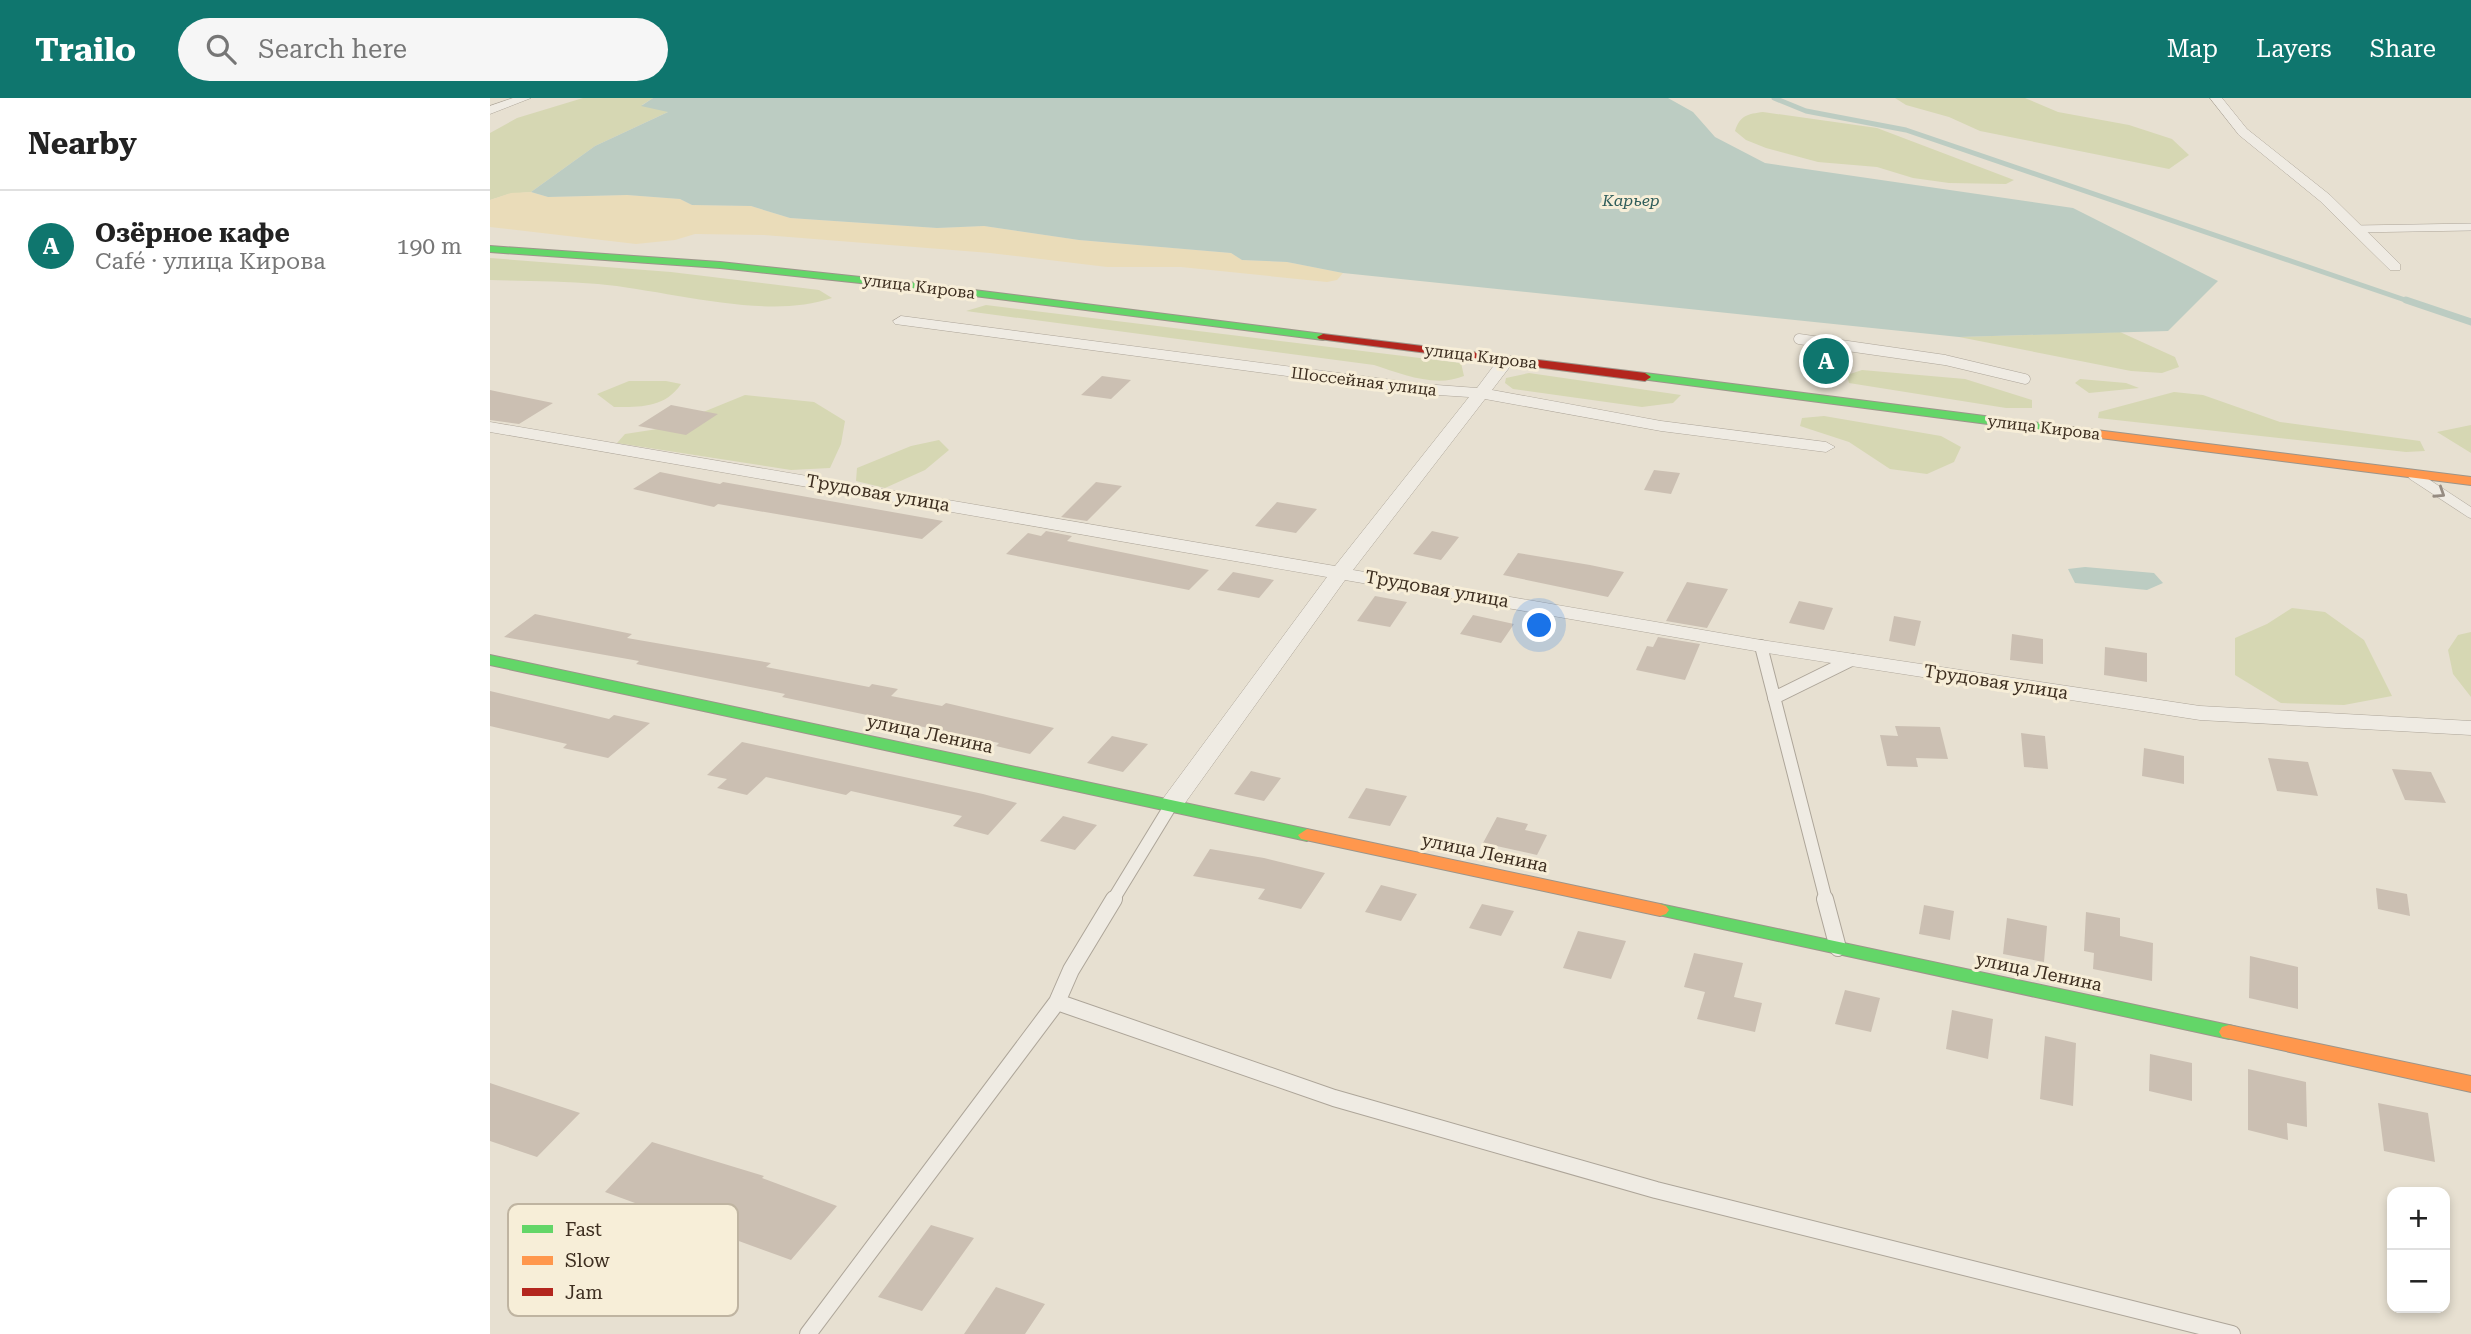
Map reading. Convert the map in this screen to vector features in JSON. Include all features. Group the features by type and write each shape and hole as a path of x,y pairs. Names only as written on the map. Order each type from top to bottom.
{"main road":[{"name":"улица Кирова","path":"490,249 802,273 2471,481"},
{"name":"улица Ленина","path":"490,660 2471,1084"}],"street":[{"path":"491,109 525,98"},
{"path":"2216,98 2244,132 2325,198 2395,267"},
{"name":"Шоссейная улица","path":"901,321 1423,389 1481,394 1661,426 1826,447"},
{"path":"1171,805 1341,572 1507,359"},
{"name":"Трудовая улица","path":"490,427 1851,660 2200,713 2471,728"}],"lane":[{"path":"2356,229 2471,227"},
{"path":"1799,339 1945,360 2025,379"},
{"path":"2410,473 2471,513"},
{"path":"1761,646 1838,948"},
{"path":"1774,698 1851,660"},
{"path":"808,1334 1057,1002 1071,970 1171,805"},
{"path":"1057,1002 1334,1098 1656,1190 2232,1334"}],"green space":[{"path":"583,98 653,98 642,105 670,111 595,146 531,192 509,194 490,200 490,133 517,118"},
{"path":"1895,98 2025,98 2058,112 2129,125 2172,139 2189,155 2169,169 1980,131 1949,117 1906,105"},
{"path":"1763,112 1877,128 2014,180 2006,184 1949,183 1913,178 1877,167 1818,162 1766,148 1746,140 1735,131 1745,116"},
{"path":"490,258 671,272 819,290 832,298 806,304 747,305 598,284 490,280"},
{"path":"986,305 1461,363 1464,376 1442,381 1430,380 1374,365 966,311"},
{"path":"2120,332 2175,357 2179,367 2162,373 2131,371 1959,337"},
{"path":"1862,370 1965,379 2032,400 2032,408 2006,408 1849,383 1847,375"},
{"path":"1529,373 1681,395 1673,403 1642,407 1513,389 1505,383 1506,378"},
{"path":"2080,379 2126,383 2139,388 2089,393 2075,383"},
{"path":"629,381 666,381 681,384 667,398 651,405 614,407 597,394"},
{"path":"2174,392 2203,395 2280,422 2420,441 2425,451 2406,452 2098,418 2099,412"},
{"path":"745,395 814,402 845,421 841,444 830,468 791,470 617,443 625,434 664,428"},
{"path":"1824,416 1941,436 1961,447 1954,462 1927,474 1890,469 1849,442 1800,426 1802,418"},
{"path":"2471,425 2471,453 2437,432"},
{"path":"939,440 949,450 925,470 885,488 856,481 857,468 911,446"},
{"path":"2292,608 2325,612 2364,640 2392,696 2344,705 2281,703 2235,675 2235,638 2267,624"},
{"path":"2471,632 2471,697 2453,674 2448,650 2458,635"}],"sand":[{"path":"531,192 548,197 627,195 680,199 692,205 751,206 790,218 937,228 984,226 1079,240 1231,253 1242,260 1287,262 1343,273 1337,280 1327,282 1181,267 1107,267 990,253 764,235 695,234 675,240 636,244 490,227 490,200 511,193"}],"water":[{"name":"Карьер","path":"653,98 1668,98 1693,112 1715,137 1765,163 2073,208 2218,281 2168,331 1959,337 1343,273 1287,262 1242,260 1231,253 1079,240 984,226 937,228 790,218 751,206 692,205 680,199 627,195 548,197 531,192 595,146 668,112 641,106"},
{"path":"2085,567 2154,573 2163,583 2147,590 2075,583 2068,569"}],"building":[{"path":"1102,376 1131,380 1111,399 1081,395"},
{"path":"490,390 553,403 519,424 490,420"},
{"path":"671,405 718,414 686,435 638,426"},
{"path":"1654,470 1680,473 1671,494 1644,490"},
{"path":"660,472 943,521 922,539 718,504 714,507 633,489"},
{"path":"1096,482 1122,486 1087,521 1061,517"},
{"path":"1277,502 1317,509 1296,533 1255,526"},
{"path":"1046,531 1072,536 1067,541 1209,570 1189,590 1006,554 1028,533 1041,536"},
{"path":"1432,531 1459,537 1441,560 1413,554"},
{"path":"1518,553 1624,572 1608,597 1503,575"},
{"path":"1233,572 1274,580 1259,598 1217,590"},
{"path":"1687,582 1728,589 1707,628 1666,621"},
{"path":"1375,596 1407,602 1390,627 1357,621"},
{"path":"1799,601 1833,608 1824,630 1789,623"},
{"path":"535,614 632,634 627,638 771,663 766,667 869,687 872,684 898,689 891,696 942,706 946,703 1054,728 1030,754 996,746 999,743 782,697 785,694 636,664 639,661 504,637"},
{"path":"1473,615 1514,624 1501,643 1460,634"},
{"path":"1894,616 1921,621 1915,646 1889,641"},
{"path":"2012,634 2043,639 2043,664 2010,660"},
{"path":"1658,637 1700,644 1685,680 1636,670 1647,646 1653,647"},
{"path":"2105,647 2147,653 2147,682 2104,675"},
{"path":"490,691 609,719 614,715 650,723 608,758 563,748 567,744 490,726"},
{"path":"1895,726 1940,727 1948,759 1916,758 1918,767 1887,766 1880,735 1898,736"},
{"path":"2021,733 2045,736 2048,769 2024,767"},
{"path":"1112,736 1148,744 1123,772 1087,763"},
{"path":"742,742 1017,803 988,835 953,826 962,816 851,791 846,795 766,777 747,795 717,788 727,779 707,775"},
{"path":"2144,748 2184,756 2184,784 2142,776"},
{"path":"2268,758 2308,762 2318,796 2277,791"},
{"path":"2392,769 2431,772 2446,803 2405,800"},
{"path":"1251,771 1281,778 1264,801 1234,794"},
{"path":"1366,788 1407,796 1390,826 1348,818"},
{"path":"1063,816 1097,825 1075,850 1040,841"},
{"path":"1497,817 1528,824 1525,830 1547,835 1537,855 1483,843"},
{"path":"1210,849 1264,858 1325,873 1301,909 1258,899 1265,889 1193,876"},
{"path":"1381,885 1417,894 1401,921 1365,912"},
{"path":"2376,888 2407,894 2410,916 2378,909"},
{"path":"1482,904 1514,911 1501,936 1469,928"},
{"path":"1924,905 1954,911 1950,940 1919,934"},
{"path":"2086,912 2120,918 2120,936 2153,943 2152,981 2093,969 2094,953 2084,951"},
{"path":"2007,918 2047,926 2044,962 2003,954"},
{"path":"1578,931 1626,941 1611,979 1563,968"},
{"path":"1694,953 1743,963 1734,997 1762,1003 1755,1032 1697,1019 1705,992 1684,987"},
{"path":"2250,956 2298,967 2298,1009 2249,998"},
{"path":"1845,990 1880,998 1871,1032 1835,1024"},
{"path":"1952,1010 1993,1019 1988,1059 1946,1049"},
{"path":"2045,1036 2076,1043 2073,1106 2040,1099"},
{"path":"2150,1054 2192,1063 2192,1101 2149,1091"},
{"path":"2248,1069 2306,1082 2307,1127 2287,1123 2288,1140 2248,1130"},
{"path":"490,1083 580,1113 537,1157 490,1141"},
{"path":"2378,1103 2428,1113 2435,1162 2384,1151"},
{"path":"652,1142 764,1176 762,1178 837,1206 791,1260 738,1241 738,1204 638,1204 605,1192"},
{"path":"931,1225 974,1238 922,1311 878,1297"},
{"path":"996,1287 1045,1304 1025,1334 964,1334"}],"waterway":[{"path":"1774,98 1806,111 1906,130 2411,302"},
{"path":"2406,300 2471,322"}],"traffic: fast":[{"path":"490,249 720,265 926,287 1323,337"},
{"path":"1645,377 2072,431"},
{"path":"490,660 1307,835"},
{"path":"1660,910 2229,1032"}],"traffic: slow":[{"path":"2072,431 2471,481"},
{"path":"1307,835 1660,910"},
{"path":"2229,1032 2471,1084"}],"traffic: jam":[{"path":"1323,337 1645,377"}],"place":[{"name":"Озёрное кафе","path":"1826,361"}]}
